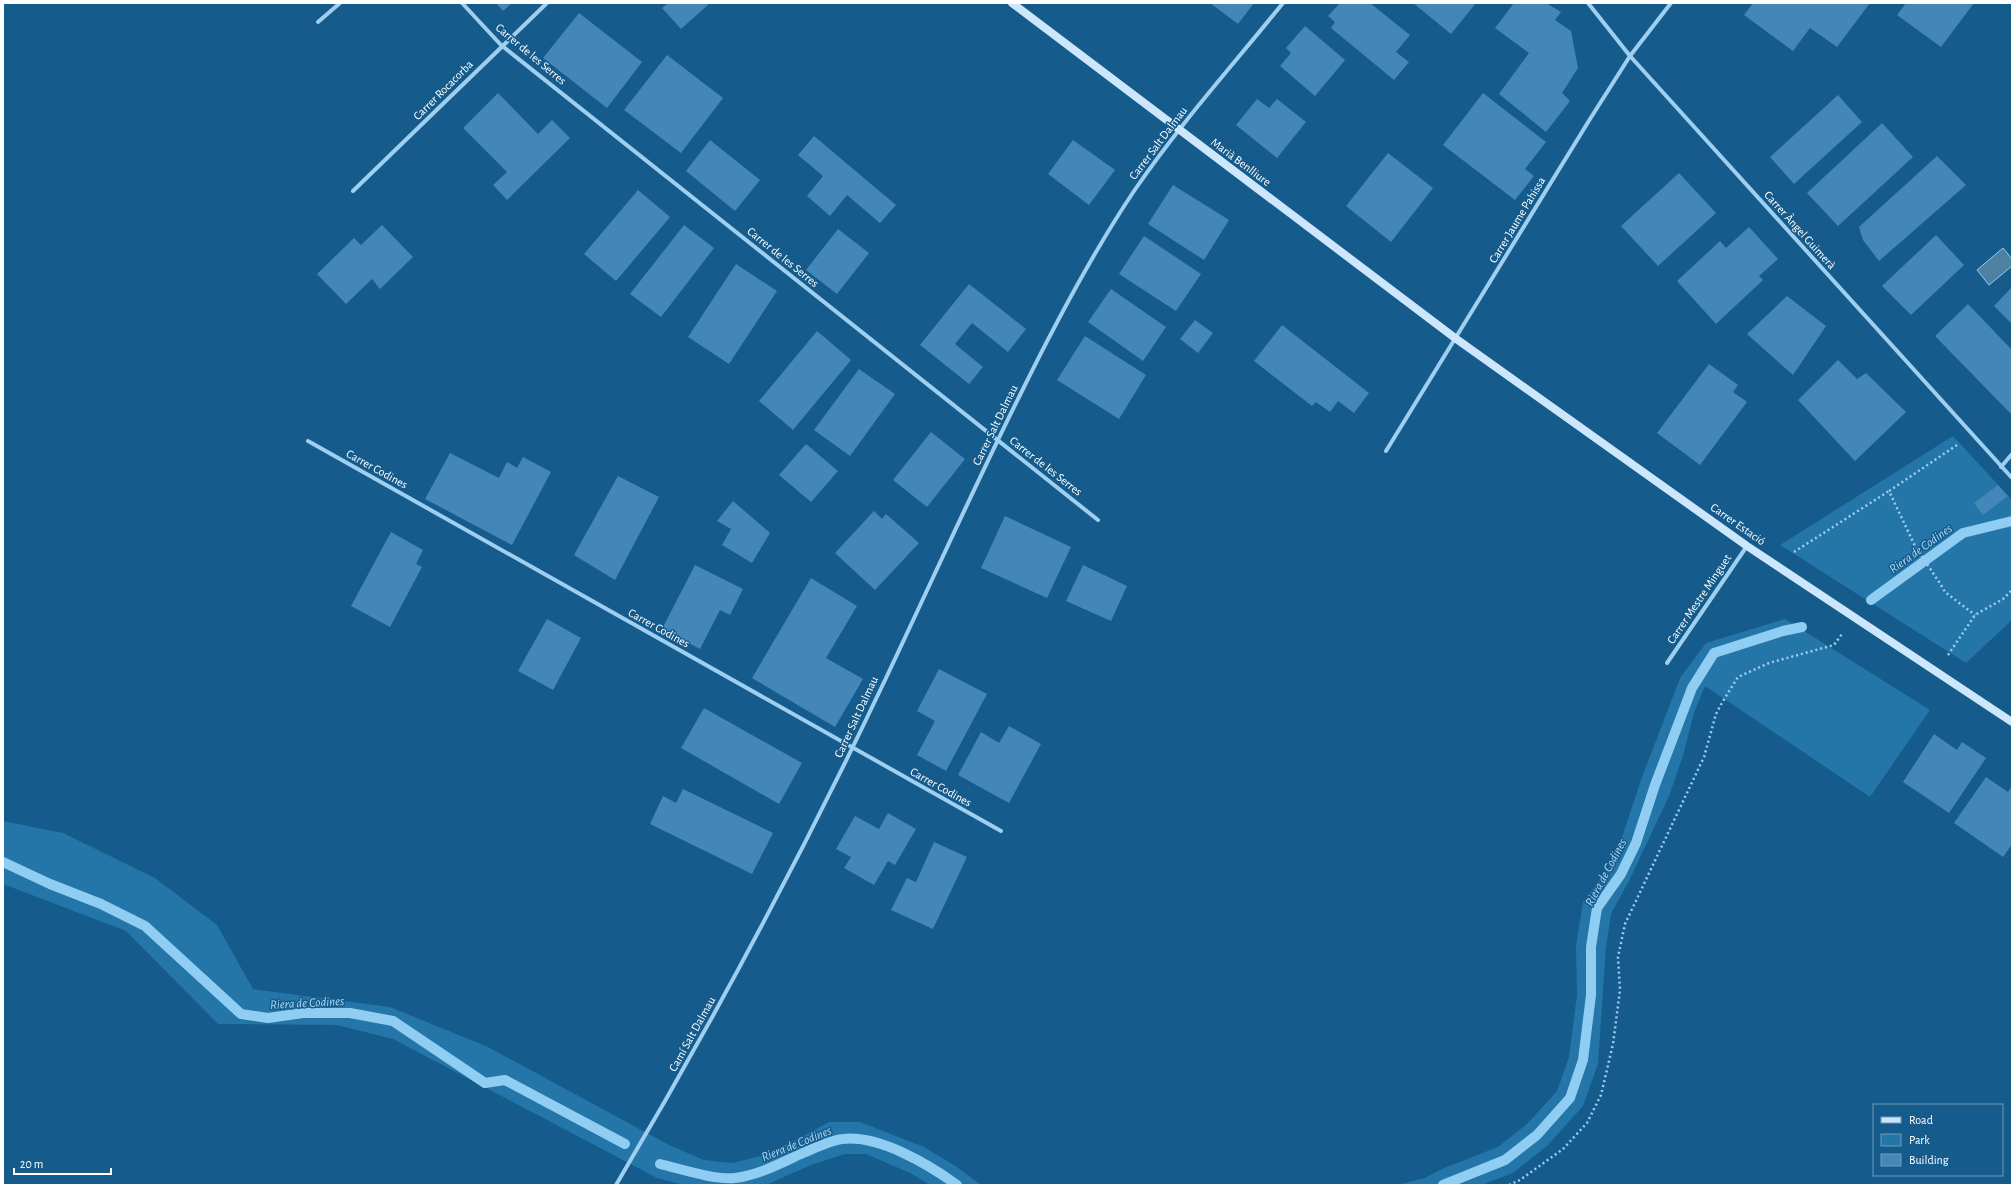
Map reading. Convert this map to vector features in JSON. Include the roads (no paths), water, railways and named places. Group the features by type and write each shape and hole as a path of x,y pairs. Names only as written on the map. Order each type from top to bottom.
{"street":[{"path":"318,22 340,3"},
{"name":"Carrer de les Serres","path":"462,3 501,45 1098,520"},
{"name":"Carrer Rocacorba","path":"353,191 501,45 546,3"},
{"name":"Marià Benlliure","path":"1012,3 1455,338"},
{"name":"Carrer Salt Dalmau","path":"782,890 852,749 998,440 1063,308 1134,191 1179,130 1283,3"},
{"name":"Carrer Àngel Guimerà","path":"1588,3 1630,56 2012,478"},
{"name":"Carrer Jaume Pahissa","path":"1386,451 1630,56 1671,3"},
{"name":"Carrer Estació","path":"1455,338 1747,546 2012,722"},
{"name":"Carrer Codines","path":"308,441 852,749 1001,831"},
{"path":"2001,467 2012,454"},
{"name":"Carrer Mestre Minguet","path":"1667,663 1747,546"},
{"name":"Camí Salt Dalmau","path":"616,1185 650,1129 782,890"}],"waterway":[{"name":"Riera de Codines","path":"1871,600 1963,533 2012,521"},
{"name":"Riera de Codines","path":"1443,1185 1505,1160 1537,1135 1570,1098 1583,1060 1591,995 1591,947 1597,908 1621,874 1636,843 1655,785 1692,688 1714,653 1783,631 1802,627"},
{"name":"Riera de Codines","path":"3,862 50,884 101,904 145,926 241,1014 268,1018 303,1013 350,1013 393,1021 485,1083 505,1080 625,1144"},
{"name":"Riera de Codines","path":"660,1164 708,1176 735,1178 753,1174 778,1165 833,1141 857,1139 887,1146 903,1153 932,1168 957,1185"}]}
